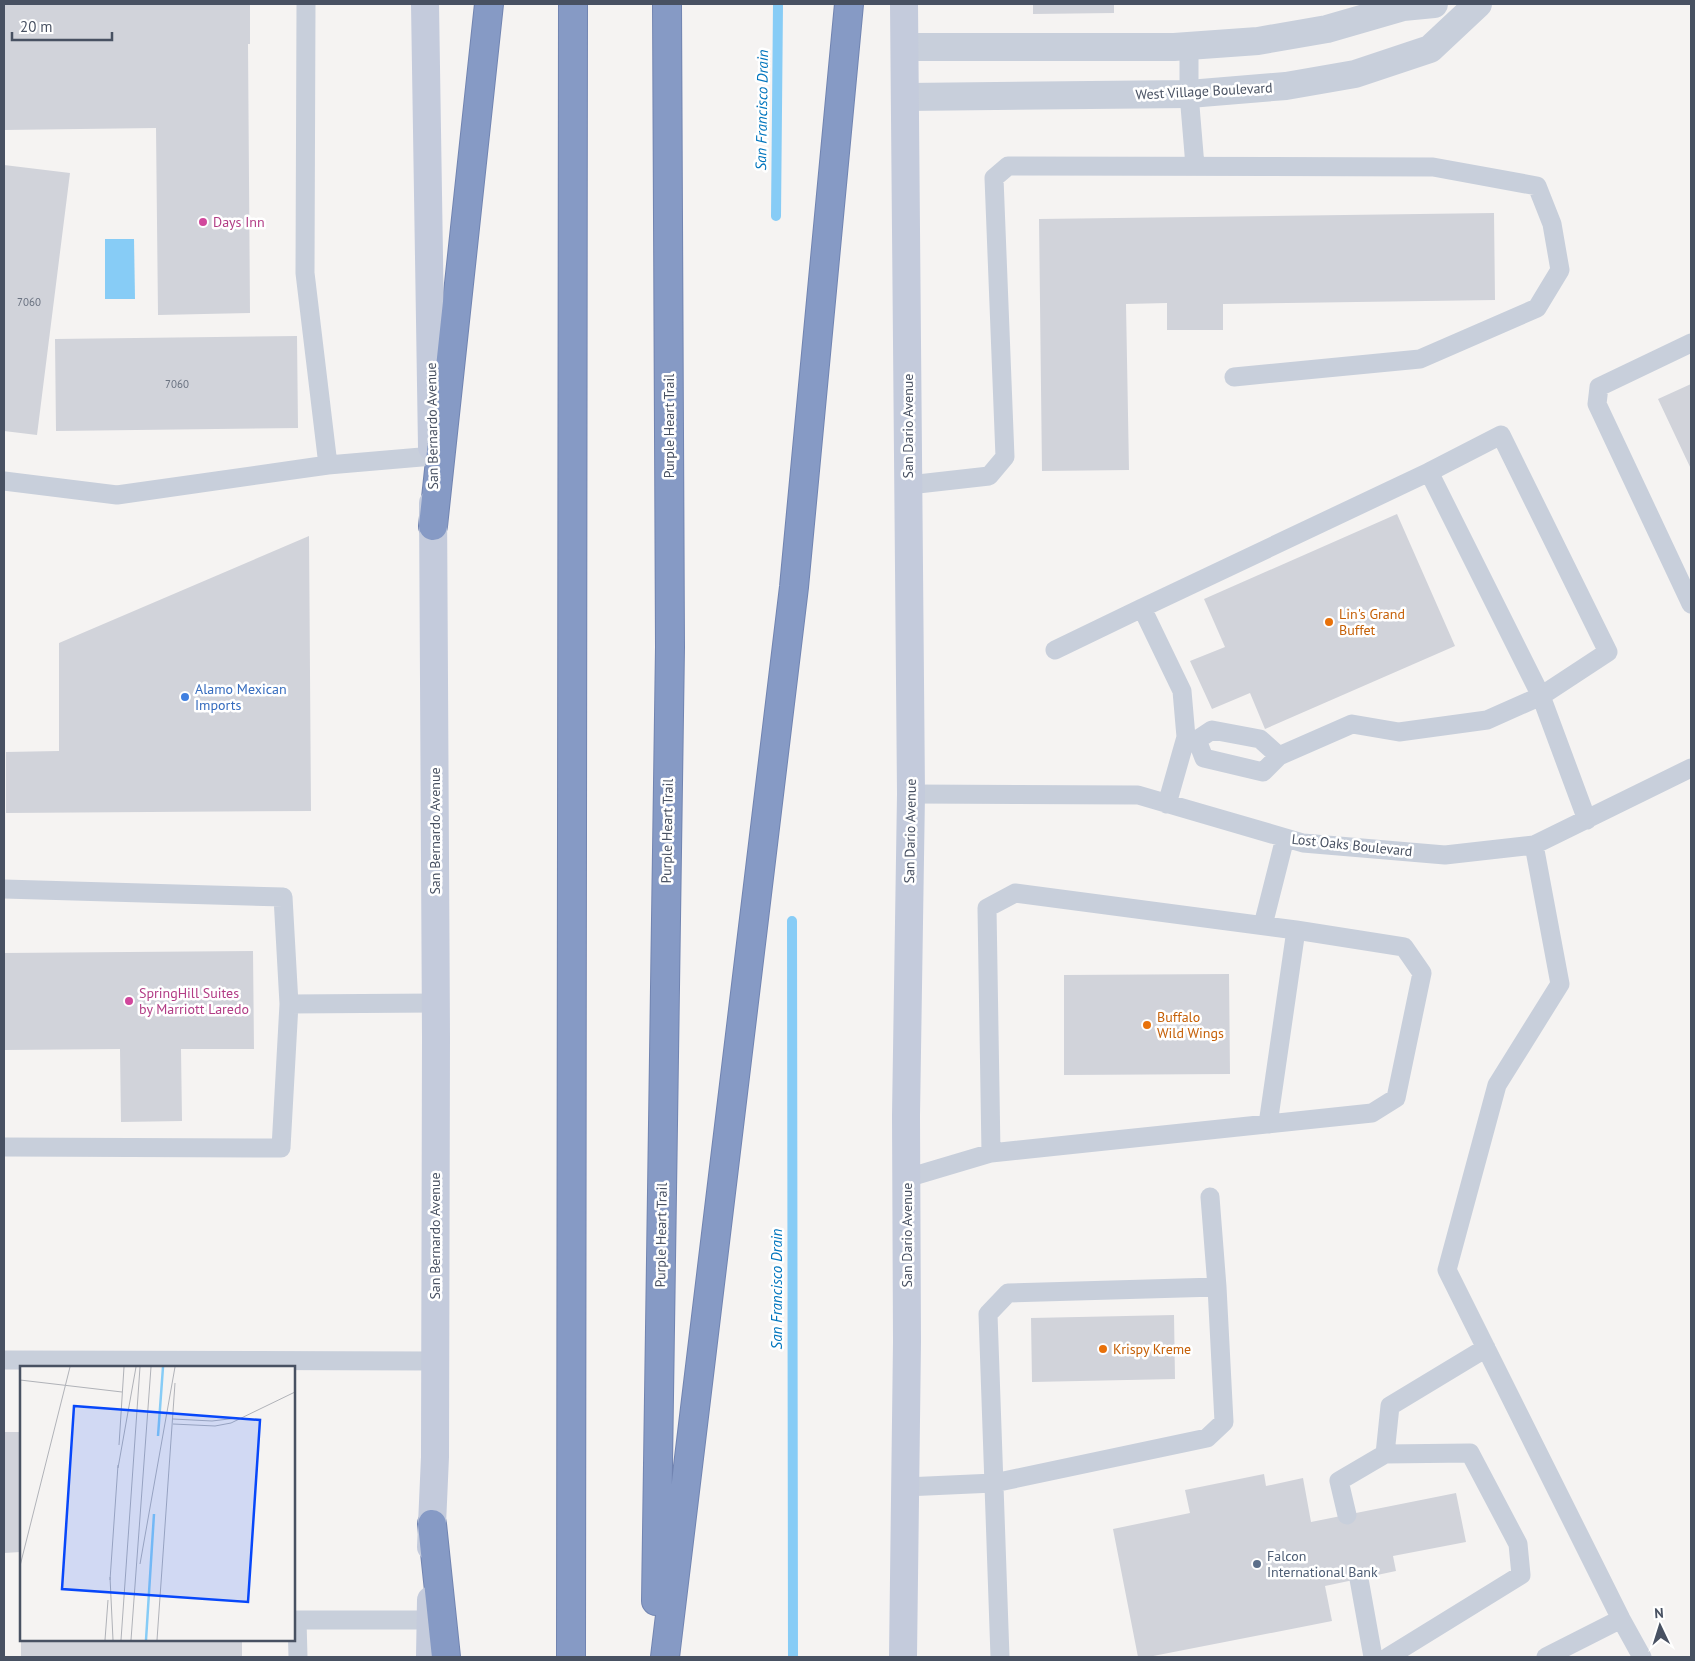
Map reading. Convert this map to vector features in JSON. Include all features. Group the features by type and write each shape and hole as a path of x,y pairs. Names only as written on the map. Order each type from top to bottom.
{"highway":[{"path":"434,526 490,4"},
{"path":"571,1657 573,4"},
{"name":"Purple Heart Trail","path":"656,1657 670,647 667,4"},
{"path":"665,1657 794,587 849,4"},
{"path":"432,1524 446,1657"}],"main road":[{"name":"San Bernardo Avenue","path":"425,4 434,526 436,1003 435,1457 430,1657"},
{"name":"San Dario Avenue","path":"903,1657 911,794 906,47 904,4"}],"street":[{"path":"906,47 1188,46 1258,41 1327,30 1403,7 1434,4"},
{"name":"West Village Boulevard","path":"906,97 1189,94 1286,86 1355,74 1430,50 1478,4"}],"lane":[{"path":"306,4 306,273 328,465"},
{"path":"1188,46 1189,94 1196,166"},
{"path":"908,485 988,476 1005,457 994,178 1008,166 1434,167 1537,186 1552,224 1560,270 1537,308 1420,359 1234,377"},
{"path":"1691,343 1599,387 1597,404 1691,604"},
{"path":"1055,650 1142,608 1429,472 1501,435 1608,652 1541,696 1487,720 1399,732 1352,724 1279,756 1262,772 1204,758 1192,738 1182,691 1142,608"},
{"path":"4,481 117,495 328,465 432,456"},
{"path":"1429,472 1541,696 1587,820"},
{"path":"1167,804 1192,738 1212,730 1260,739 1279,756"},
{"name":"Lost Oaks Boulevard","path":"911,794 1138,796 1303,843 1445,855 1534,846 1691,768"},
{"path":"1263,926 1286,838"},
{"path":"1534,846 1560,984 1497,1084 1447,1270 1621,1619 1642,1657"},
{"path":"4,889 283,897 289,1004 281,1148 4,1146"},
{"path":"906,1178 991,1153 1372,1113 1396,1098 1422,973 1404,947 1296,930 1015,893 987,908 991,1153"},
{"path":"1268,1124 1296,930"},
{"path":"289,1004 436,1003"},
{"path":"905,1487 994,1483 1207,1438 1224,1422 1218,1287 1210,1197"},
{"path":"1000,1657 988,1314 1008,1293 1218,1287"},
{"path":"1385,1454 1390,1406 1486,1348"},
{"path":"4,1360 435,1361"},
{"path":"1347,1515 1339,1481 1385,1454 1470,1453 1518,1544 1520,1575 1388,1657"},
{"path":"1359,1579 1373,1657"},
{"path":"1546,1657 1621,1619"},
{"path":"298,1657 297,1620 430,1620"}],"water":[{"path":"105,239 134,239 135,299 105,299"}],"building":[{"name":"Days Inn","path":"4,4 250,4 250,44 248,44 250,313 158,315 156,128 4,130"},
{"path":"1033,4 1114,4 1114,13 1033,14"},
{"path":"4,165 70,173 37,435 4,431"},
{"path":"1494,213 1495,300 1223,304 1223,330 1167,330 1167,303 1126,304 1129,470 1042,471 1039,219"},
{"path":"297,336 298,428 56,431 55,339"},
{"path":"1691,384 1691,469 1658,399"},
{"name":"Lin's Grand Buffet","path":"1397,514 1455,646 1265,729 1250,693 1212,709 1190,661 1225,647 1204,599"},
{"name":"Alamo Mexican Imports","path":"309,536 311,811 6,813 6,752 59,751 59,643"},
{"name":"SpringHill Suites by Marriott Laredo","path":"253,951 254,1049 181,1049 182,1121 121,1122 120,1049 4,1050 4,953"},
{"name":"Buffalo Wild Wings","path":"1229,974 1230,1074 1064,1075 1064,975"},
{"name":"Krispy Kreme","path":"1174,1315 1175,1379 1032,1382 1031,1318"},
{"path":"4,1432 20,1432 20,1552 4,1553"},
{"name":"Falcon International Bank","path":"1264,1474 1266,1486 1303,1478 1311,1522 1456,1493 1466,1542 1393,1556 1396,1571 1325,1586 1332,1621 1148,1657 1138,1657 1113,1529 1190,1513 1185,1490"},
{"path":"21,1641 242,1641 242,1657 21,1657"}],"waterway":[{"name":"San Francisco Drain","path":"776,216 778,4"},
{"name":"San Francisco Drain","path":"792,921 793,1657"}],"place":[{"name":"Days Inn","path":"203,222"},
{"name":"Lin's Grand Buffet","path":"1329,622"},
{"name":"Alamo Mexican Imports","path":"185,697"},
{"name":"SpringHill Suites by Marriott Laredo","path":"129,1001"},
{"name":"Buffalo Wild Wings","path":"1147,1025"},
{"name":"Krispy Kreme","path":"1103,1349"},
{"name":"Falcon International Bank","path":"1257,1564"}]}
